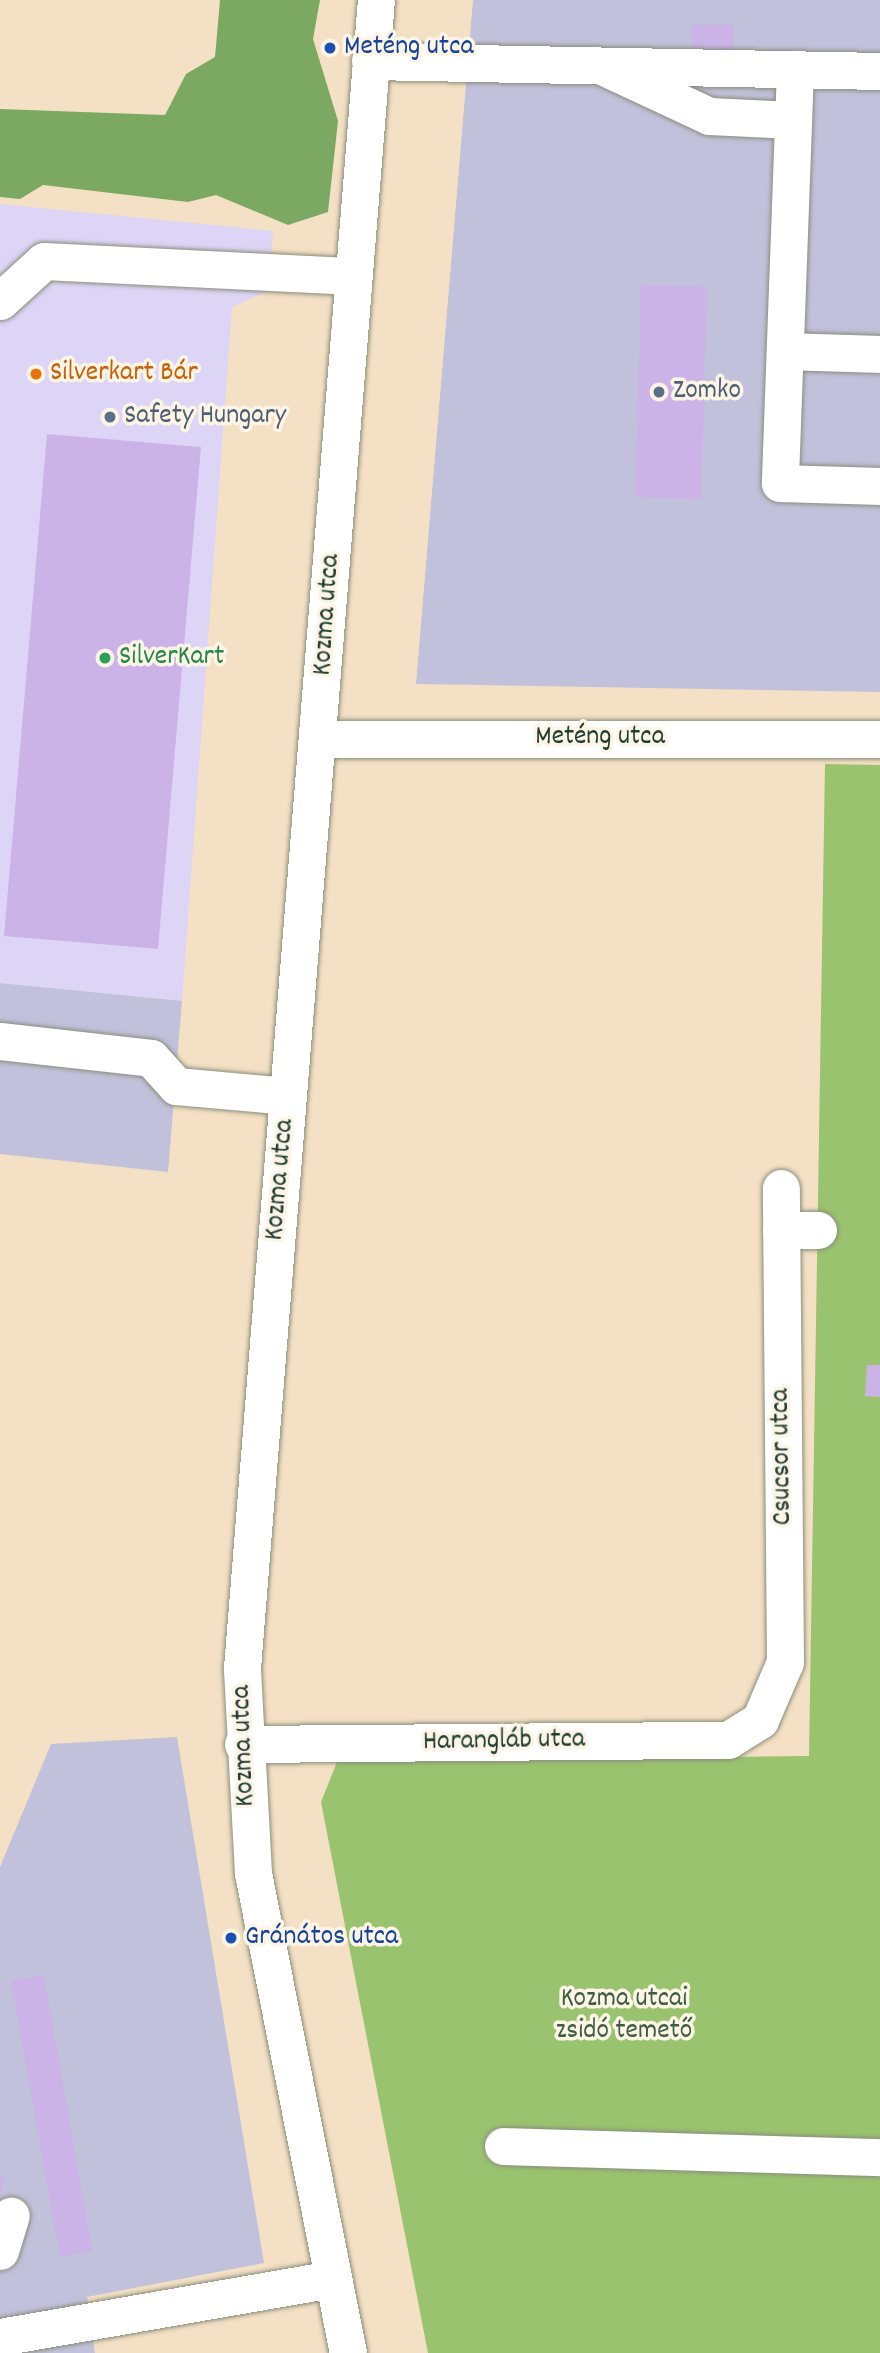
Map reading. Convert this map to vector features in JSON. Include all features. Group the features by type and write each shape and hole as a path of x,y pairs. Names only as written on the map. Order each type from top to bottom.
{"street":[{"name":"Kozma utca","path":"348,2353 253,1873 243,1744 244,1628 319,739 376,0"},
{"path":"370,61 880,71"},
{"path":"597,64 709,116 793,120"},
{"path":"795,69 780,483 880,486"},
{"path":"0,301 44,261 354,276"},
{"path":"785,351 880,354"},
{"name":"Meténg utca","path":"319,739 880,739"},
{"path":"0,1041 150,1058 176,1086 288,1096"},
{"name":"Csucsor utca","path":"760,1720 785,1662 781,1188"},
{"path":"781,1230 818,1230"},
{"name":"Harangláb utca","path":"243,1744 728,1740 760,1720"},
{"path":"503,2146 880,2157"},
{"path":"0,2251 11,2216"},
{"path":"0,2337 333,2279"}],"shaded area":[{"path":"473,0 880,0 880,692 416,684"},
{"path":"0,204 273,231 268,291 232,307 182,1001 0,983"},
{"path":"0,983 182,1001 168,1172 0,1154"},
{"path":"177,1737 264,2263 87,2297 95,2353 0,2353 0,1867 51,1744"}],"green space":[{"path":"220,0 320,0 313,39 338,121 328,212 288,225 216,195 188,202 43,185 20,199 0,197 0,109 165,115 186,74 215,57"},
{"name":"Kozma utcai zsidó temető","path":"825,764 880,765 880,2353 428,2353 321,1802 337,1762 809,1756"}],"building":[{"path":"692,25 733,25 733,57 692,57"},
{"path":"641,285 707,287 701,499 635,497"},
{"name":"SilverKart","path":"47,434 201,447 158,949 4,936"},
{"path":"867,1365 880,1365 880,1397 865,1396"},
{"path":"44,1975 92,2251 60,2257 11,1981"},
{"path":"0,2174 6,2177 0,2192"}],"place":[{"name":"Meténg utca","path":"330,48"},
{"name":"Silverkart Bár","path":"36,374"},
{"name":"Zomko","path":"659,392"},
{"name":"Safety Hungary","path":"110,417"},
{"name":"SilverKart","path":"105,658"},
{"name":"Gránátos utca","path":"231,1938"}]}
